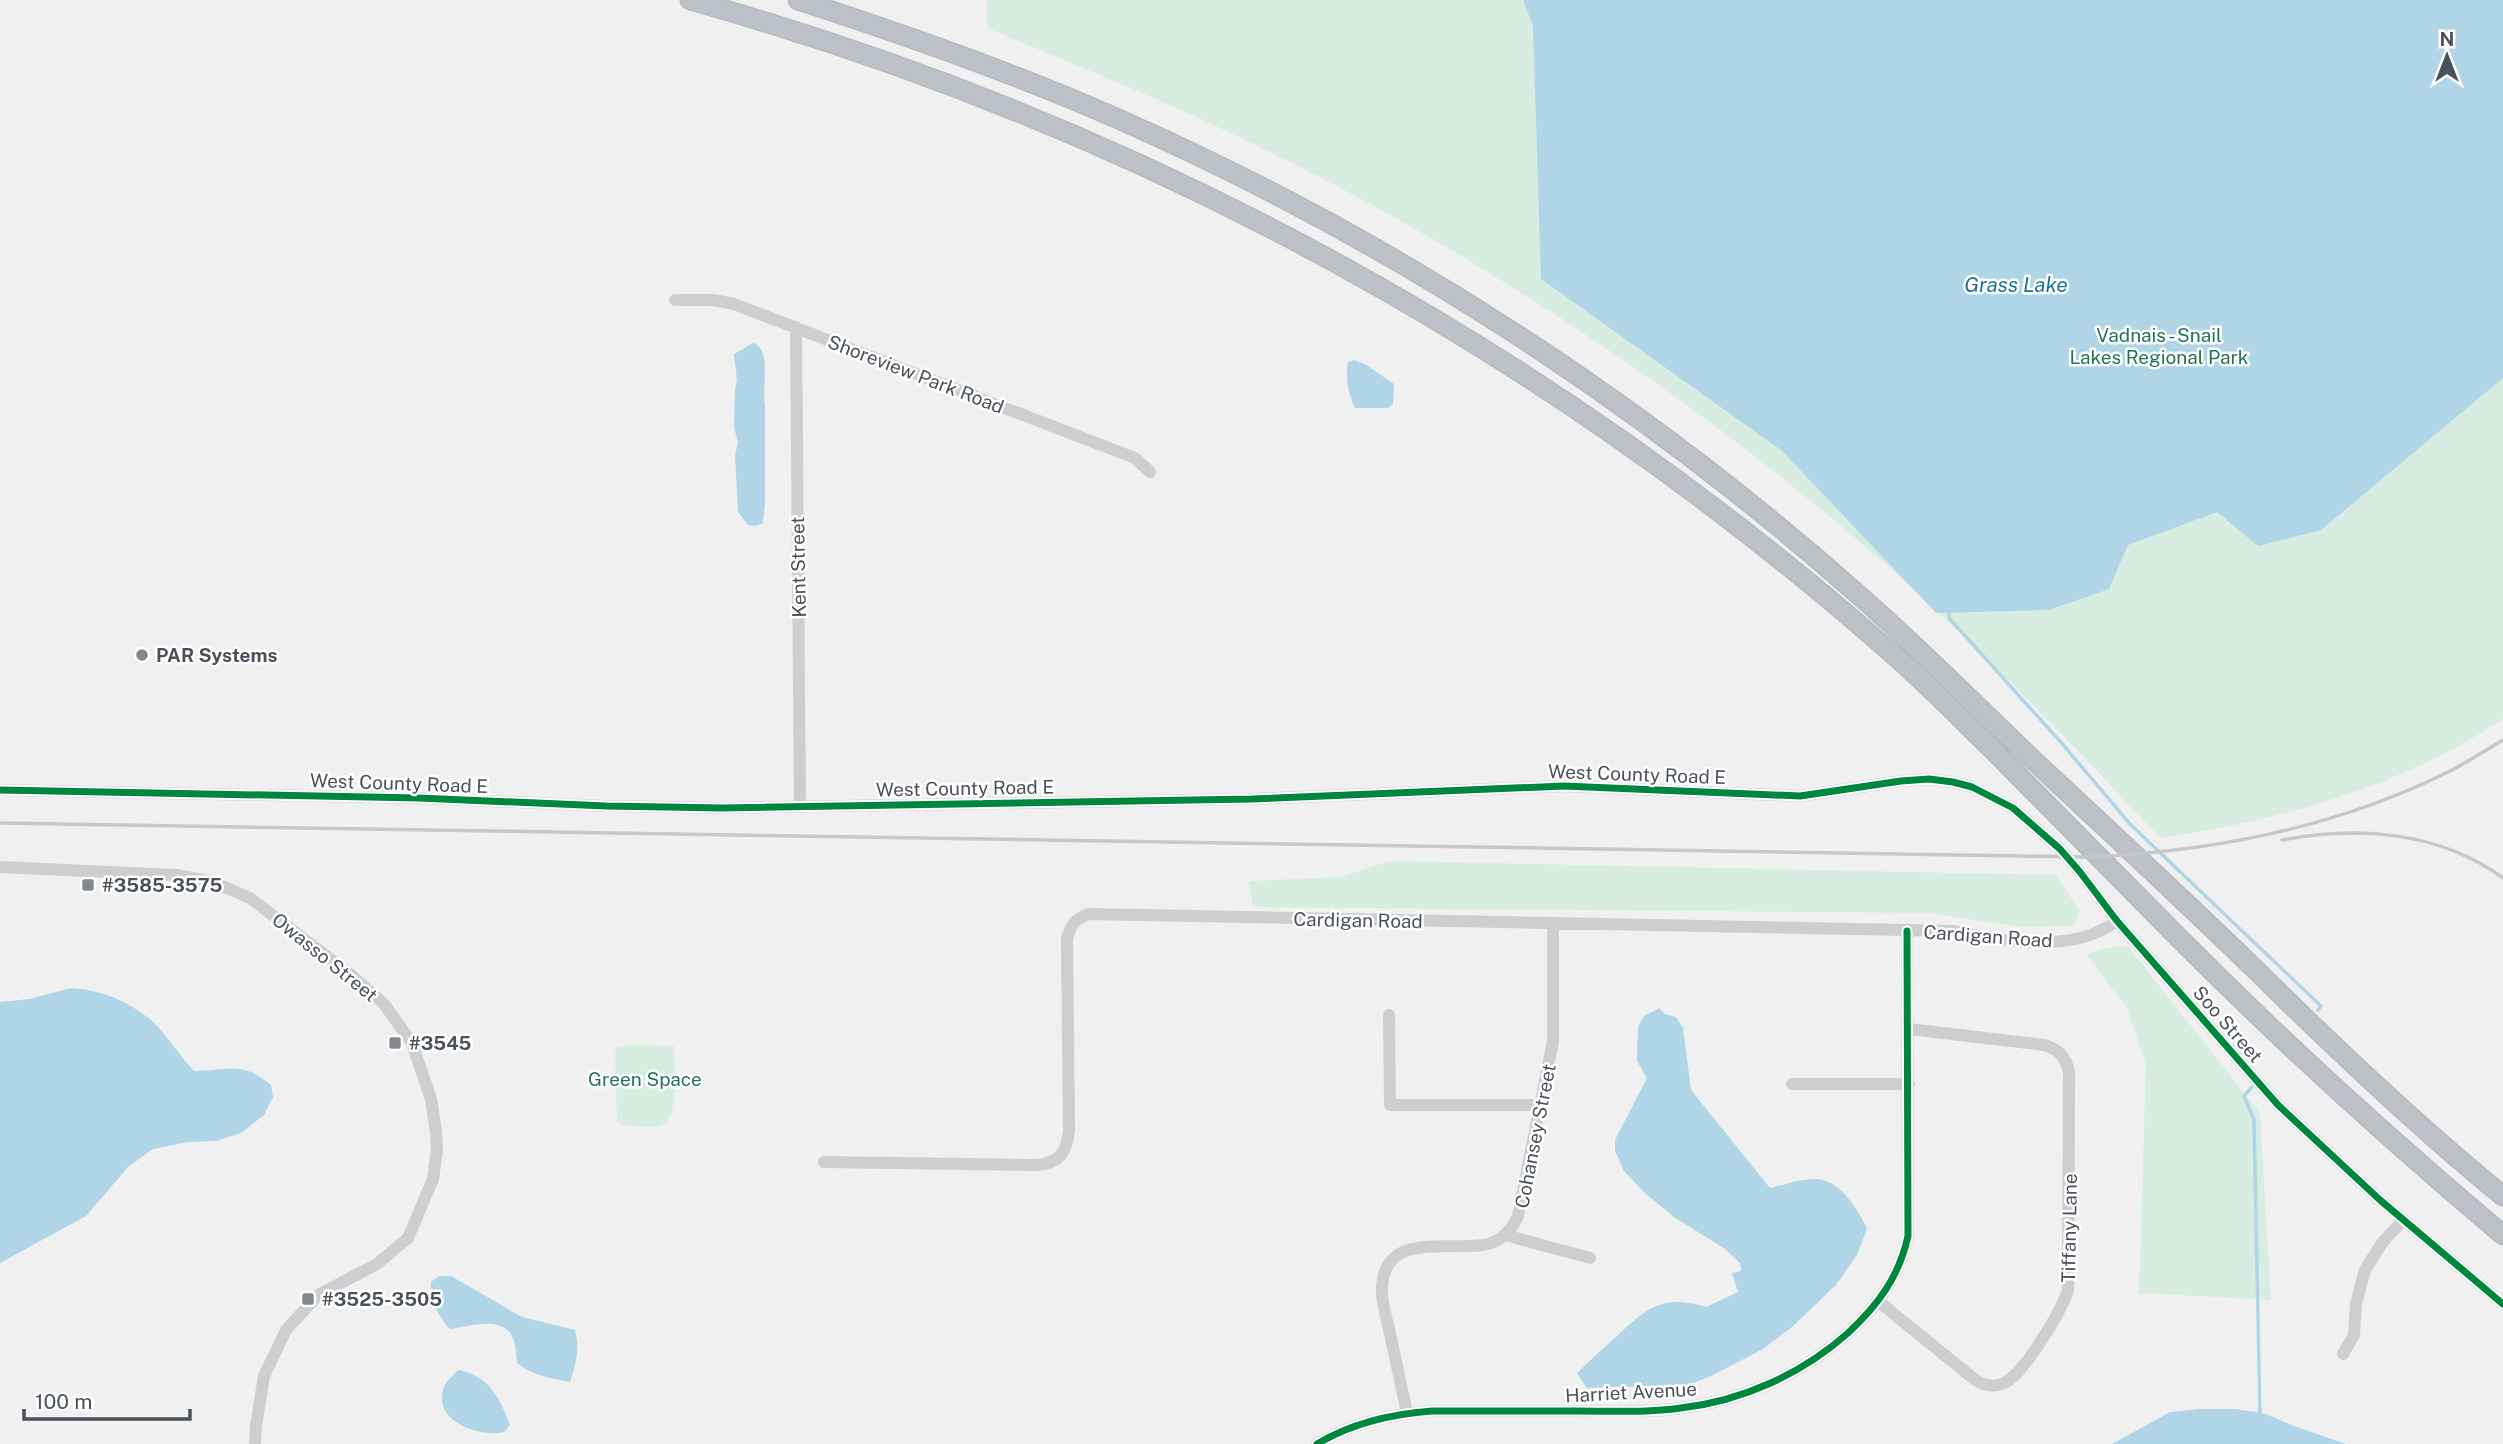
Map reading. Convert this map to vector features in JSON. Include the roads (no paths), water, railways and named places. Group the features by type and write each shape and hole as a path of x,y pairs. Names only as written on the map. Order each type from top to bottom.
{"highway":[{"path":"690,0 820,38 913,71 1075,134 1168,176 1317,251 1387,290 1472,340 1576,407 1761,543 1898,659 2269,1025 2349,1100 2503,1235"},
{"path":"799,0 955,52 1034,83 1202,157 1361,240 1460,298 1588,382 1731,487 1863,598 2362,1074 2503,1196"}],"street":[{"name":"Shoreview Park Road","path":"675,300 713,300 734,304 1135,458 1150,472"},
{"name":"Kent Street","path":"796,327 800,807"},
{"name":"West County Road E","path":"0,790 419,798 620,806 800,807 1252,799 1564,786 1800,796 1929,779"},
{"name":"Soo Street","path":"1929,779 1972,787 2012,808 2060,849 2117,921 2278,1105 2403,1220 2503,1304"},
{"name":"Owasso Street","path":"0,867 176,875 194,877 232,889 267,910 366,987 391,1013 412,1043 431,1100 437,1150 433,1179 417,1221 408,1238 393,1252 377,1264 318,1295 286,1330 264,1377 256,1426 256,1444"},
{"name":"Cardigan Road","path":"824,1162 1037,1165 1056,1161 1064,1154 1069,1130 1067,939 1069,929 1076,919 1088,914 1954,931 1993,940 2035,942 2082,939 2104,931 2117,921"},
{"name":"Cohansey Street","path":"1505,1235 1518,1216 1553,1041 1553,923"},
{"name":"Harriet Avenue","path":"1317,1444 1348,1428 1407,1413 1644,1411 1713,1403 1744,1394 1792,1372 1840,1339 1878,1301 1898,1271 1908,1236 1907,931"},
{"path":"1389,1014 1390,1105 1542,1105"},
{"name":"Tiffany Lane","path":"1878,1301 1974,1380 1992,1386 2001,1384 2015,1374 2055,1321 2068,1290 2069,1073 2066,1060 2052,1047 2044,1045 1909,1029"},
{"path":"1792,1084 1909,1084"},
{"path":"2343,1354 2354,1335 2356,1304 2365,1270 2373,1254 2403,1220"},
{"path":"1407,1413 1383,1299 1383,1278 1394,1259 1412,1248 1489,1244 1505,1235 1590,1258"}],"water":[{"name":"Grass Lake","path":"1523,0 2503,0 2503,378 2321,530 2258,546 2217,512 2128,545 2109,589 2049,610 1936,613 1781,450 1541,279 1533,26"},
{"path":"753,343 763,353 765,361 765,503 763,523 756,526 748,525 738,512 735,455 738,443 734,427 737,380 734,354"},
{"path":"1354,360 1365,364 1394,384 1393,404 1388,408 1355,408 1347,374 1348,362"},
{"path":"71,988 105,994 137,1009 160,1029 194,1071 234,1069 251,1072 271,1085 273,1097 264,1115 241,1133 216,1141 188,1142 153,1149 128,1167 86,1216 0,1263 0,1002 29,999"},
{"path":"1659,1008 1665,1014 1676,1017 1683,1028 1691,1090 1770,1188 1809,1179 1823,1180 1840,1189 1853,1204 1867,1229 1857,1255 1836,1285 1792,1327 1763,1349 1688,1385 1587,1388 1577,1373 1648,1310 1679,1302 1706,1307 1738,1292 1732,1273 1741,1271 1740,1263 1725,1249 1674,1217 1645,1193 1624,1171 1615,1151 1615,1140 1647,1078 1637,1061 1638,1027 1644,1016"},
{"path":"439,1276 451,1276 522,1317 575,1330 577,1356 570,1382 536,1374 517,1363 512,1336 500,1326 483,1324 450,1329 433,1301 431,1282"},
{"path":"458,1370 478,1377 492,1390 510,1425 504,1432 471,1429 451,1418 444,1409 442,1399 445,1385"},
{"path":"2236,1409 2266,1414 2346,1444 2112,1444 2170,1412"}],"waterway":[{"path":"1949,610 1949,618 2059,740 2130,824 2321,1006 2318,1010"},
{"path":"2252,1087 2244,1096 2254,1120 2260,1416"}],"railway":[{"path":"0,823 2086,857 2227,842 2319,821 2409,790 2452,770 2503,740"},
{"path":"2282,840 2340,833 2397,836 2452,850 2503,878"}],"place":[{"name":"PAR Systems","path":"142,655"},
{"name":"#3585-3575","path":"88,885"},
{"name":"#3545","path":"395,1043"},
{"name":"#3525-3505","path":"308,1299"}],"park label":[{"name":"Vadnais - Snail Lakes Regional Park","path":"2159,346"},
{"name":"Green Space","path":"645,1079"}]}
